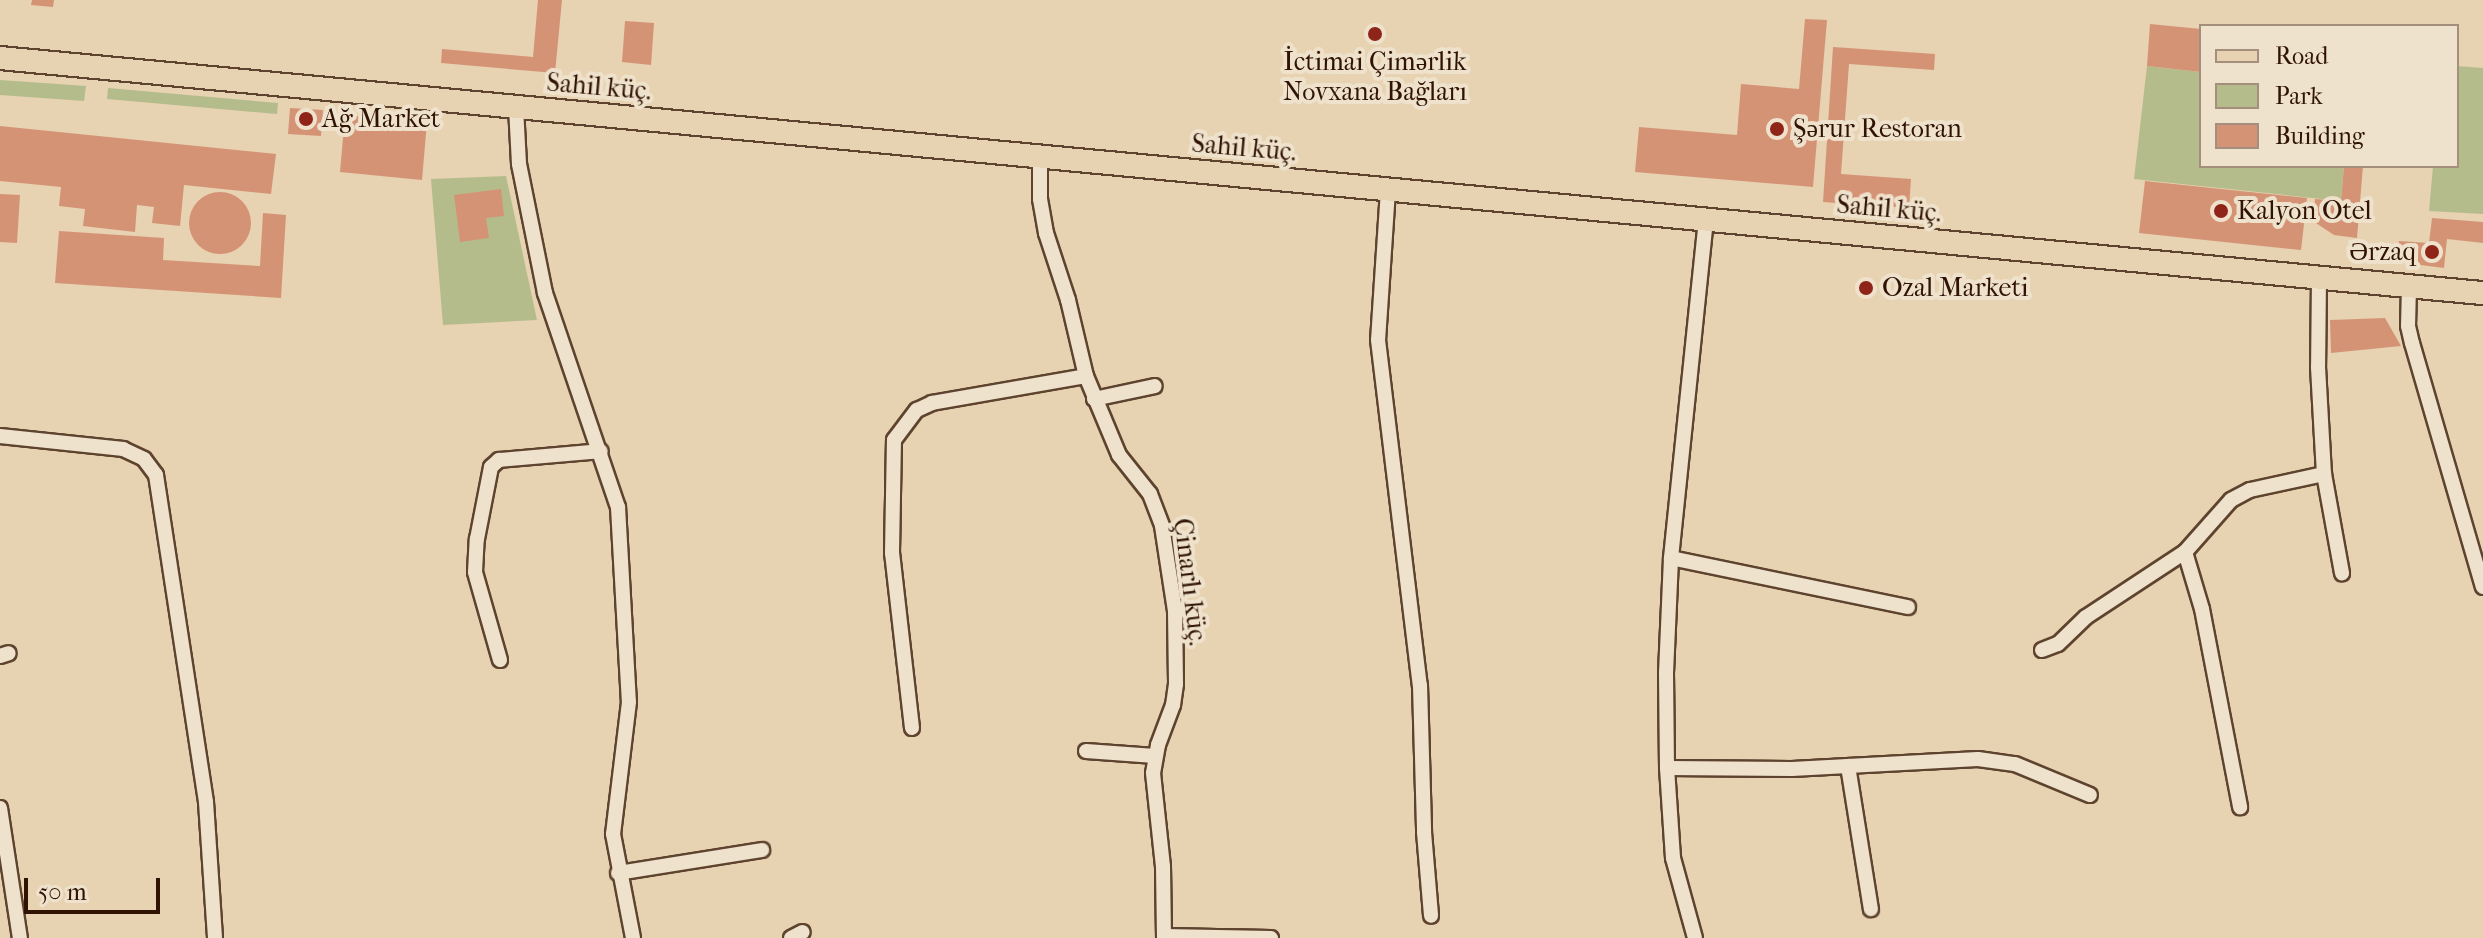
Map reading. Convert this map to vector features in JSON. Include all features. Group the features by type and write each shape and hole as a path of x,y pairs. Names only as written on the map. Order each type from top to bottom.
{"main road":[{"name":"Sahil küç.","path":"0,58 2483,293"}],"street":[{"path":"516,107 519,164 545,293 618,507 629,655 627,736 613,834 618,873 633,938"},
{"name":"Çinarlı küç.","path":"1040,157 1040,199 1046,233 1068,300 1086,376 1119,455 1150,494 1162,526 1175,611 1176,684 1173,705 1155,756 1153,796 1163,866 1164,937"},
{"path":"1388,190 1378,340 1420,685 1424,832 1431,916"},
{"path":"1695,938 1673,858 1667,768 1671,558 1706,220"},
{"path":"2319,278 2318,367 2324,474 2342,573"},
{"path":"2409,286 2408,326 2412,343 2483,587"},
{"path":"912,728 892,553 894,440 917,410 932,403 1086,376"},
{"path":"1094,399 1155,386"},
{"path":"0,436 123,449 144,459 156,475 161,489 206,802 215,938"},
{"path":"500,660 475,572 477,539 491,467 499,460 601,451"},
{"path":"2042,650 2058,644 2086,617 2185,552 2231,500 2250,490 2324,474"},
{"path":"2185,552 2202,609 2240,807"},
{"path":"1671,558 1908,607"},
{"path":"1086,751 1155,756"},
{"path":"1667,768 1848,766 1978,759 2015,764 2090,795"},
{"path":"1848,766 1871,909"},
{"path":"0,808 20,938"},
{"path":"618,873 762,850"},
{"path":"1164,937 1271,938"}],"green space":[{"path":"2147,66 2199,72 2199,168 2344,168 2341,201 2134,179"},
{"path":"2459,66 2483,68 2483,214 2429,211 2433,168 2459,168"},
{"path":"0,80 86,86 84,101 0,95"},
{"path":"108,88 278,103 277,114 107,99"},
{"path":"506,176 537,320 443,325 431,179"}],"building":[{"path":"32,0 54,0 53,7 31,5"},
{"path":"538,0 562,0 555,73 441,63 442,49 533,57"},
{"path":"1805,19 1827,20 1813,187 1635,172 1639,127 1737,135 1741,84 1799,89"},
{"path":"625,21 654,23 651,65 622,62"},
{"path":"2150,24 2199,29 2199,72 2147,66"},
{"path":"1833,47 1935,54 1934,70 1849,64 1841,174 1911,179 1909,208 1823,202"},
{"path":"290,108 323,110 321,136 288,134"},
{"path":"345,115 427,122 422,180 340,172"},
{"path":"0,126 276,154 271,194 184,185 180,226 152,223 154,207 137,205 135,232 83,226 85,209 59,206 61,187 0,181"},
{"path":"2344,168 2363,168 2357,238 2334,235 2313,221 2315,199 2341,201"},
{"path":"2145,181 2307,198 2301,250 2139,233"},
{"path":"501,189 504,216 486,218 489,238 460,242 454,195"},
{"path":"220,192 232,194 242,201 249,211 249,235 242,245 232,252 220,254 208,252 198,245 191,235 189,223 191,211 198,201 208,194"},
{"path":"0,194 20,195 17,243 0,242"},
{"path":"263,213 286,215 281,298 55,283 59,231 164,238 163,260 260,266"},
{"path":"2432,218 2483,222 2483,243 2447,239 2444,268 2397,262 2399,241 2429,243"},
{"path":"2385,318 2401,346 2331,353 2330,320"}],"place":[{"name":"İctimai Çimərlik Novxana Bağları","path":"1375,34"},
{"name":"Ağ Market","path":"306,119"},
{"name":"Şərur Restoran","path":"1777,129"},
{"name":"Kalyon Otel","path":"2221,211"},
{"name":"Ərzaq","path":"2432,252"},
{"name":"Ozal Marketi","path":"1866,288"}]}
